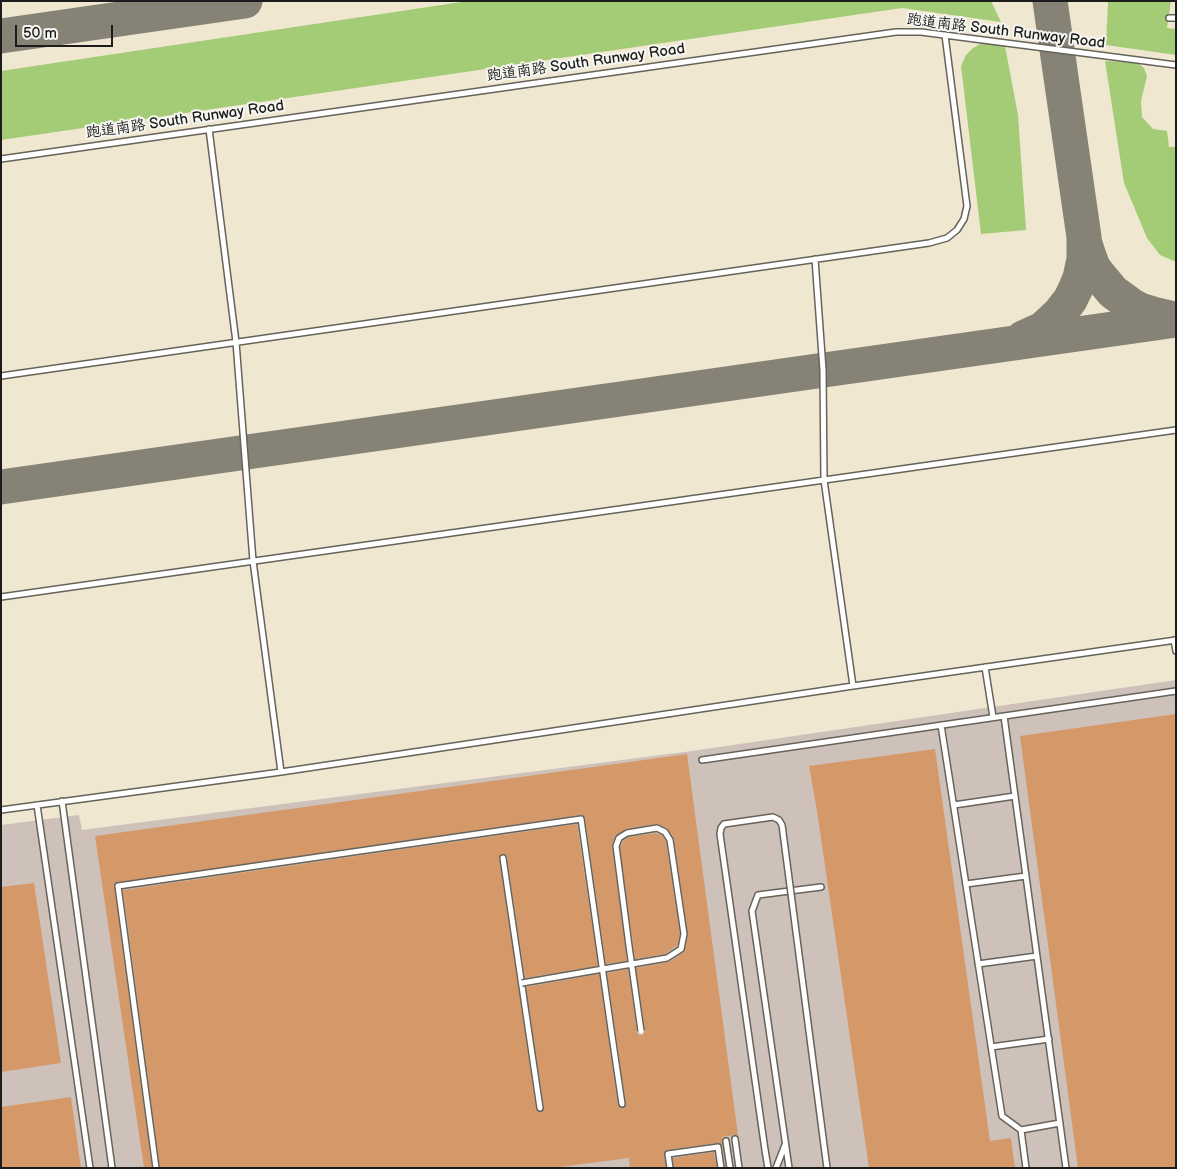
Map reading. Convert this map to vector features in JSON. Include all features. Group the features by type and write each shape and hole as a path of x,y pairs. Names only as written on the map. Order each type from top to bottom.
{"lane":[{"path":"1169,18 1176,18"},
{"name":"跑道南路 South Runway Road","path":"1,159 896,32 921,32 1176,65"},
{"path":"1,376 815,260 929,243 947,238 957,230 964,219 967,206 945,35"},
{"path":"209,129 236,342 253,561 281,772"},
{"path":"815,260 823,370 824,480 852,686"},
{"path":"1,597 1176,430"},
{"path":"1,810 281,772 852,686 1175,640 1176,651"},
{"path":"985,667 993,717"},
{"path":"702,760 1176,690"},
{"path":"1004,716 1066,1168"},
{"path":"941,725 1002,1116 1021,1130 1060,1124"},
{"path":"954,805 1015,796"},
{"path":"62,802 112,1168"},
{"path":"37,805 90,1168"},
{"path":"768,1168 720,834 724,824 773,817 779,820 782,825 827,1168"},
{"path":"156,1168 118,886 581,819 622,1104"},
{"path":"522,983 590,972 599,970 618,967 628,965 638,963 667,958 681,949 684,934 670,840 665,832 657,828 627,832 619,838 616,846 630,955 631,965 641,1031"},
{"path":"503,858 540,1108"},
{"path":"966,884 1026,876"},
{"path":"789,1168 752,911 758,895 822,887"},
{"path":"978,964 1037,956"},
{"path":"991,1047 1048,1038"},
{"path":"1021,1130 1026,1168"},
{"path":"735,1139 739,1168"},
{"path":"726,1141 730,1168"},
{"path":"776,1168 785,1145"},
{"path":"670,1168 668,1154 718,1147 721,1168"}],"shaded area":[{"path":"1176,680 1176,1168 1,1168 1,825 79,815 82,830 692,751"}],"green space":[{"path":"468,1 991,1 1001,22 902,8 1,140 1,71"},
{"path":"1108,1 1171,1 1167,28 1176,29 1176,55 1106,45"},
{"path":"982,43 1005,46 1018,115 1026,230 981,234 961,66 966,55"},
{"path":"1105,61 1132,62 1144,68 1147,76 1141,101 1142,117 1153,129 1167,131 1169,147 1176,147 1176,262 1160,255 1147,238 1124,183"}],"building":[{"path":"1176,714 1176,1168 1078,1168 1020,736"},
{"path":"935,749 990,1141 1011,1138 1015,1168 869,1168 809,766"},
{"path":"687,754 738,1135 722,1137 726,1168 722,1146 718,1143 666,1150 664,1154 666,1168 630,1168 629,1158 552,1168 160,1168 123,890 577,824 598,966 525,978 507,857 503,854 499,857 536,1109 540,1112 543,1111 544,1107 526,987 599,974 618,1105 621,1108 625,1107 626,1103 607,973 628,969 637,1032 639,1035 643,1035 645,1030 636,968 669,962 684,952 688,935 674,839 667,828 657,824 626,829 615,836 612,847 627,961 606,964 585,818 581,815 115,883 114,887 152,1168 144,1168 95,836"},
{"path":"656,833 662,835 666,842 680,934 677,946 665,954 635,959 620,847 623,841 629,837"},
{"path":"34,883 61,1063 1,1072 1,887"},
{"path":"71,1097 81,1168 1,1168 1,1107"},
{"path":"714,1152 717,1168 674,1168 673,1158"}],"taxiway":[{"path":"1,36 245,1"},
{"path":"1023,338 1043,329 1060,313 1075,290 1084,259 1084,237 1050,1"},
{"path":"1084,241 1093,267 1113,292 1140,310 1170,318"},
{"path":"1,487 1176,320"}]}
